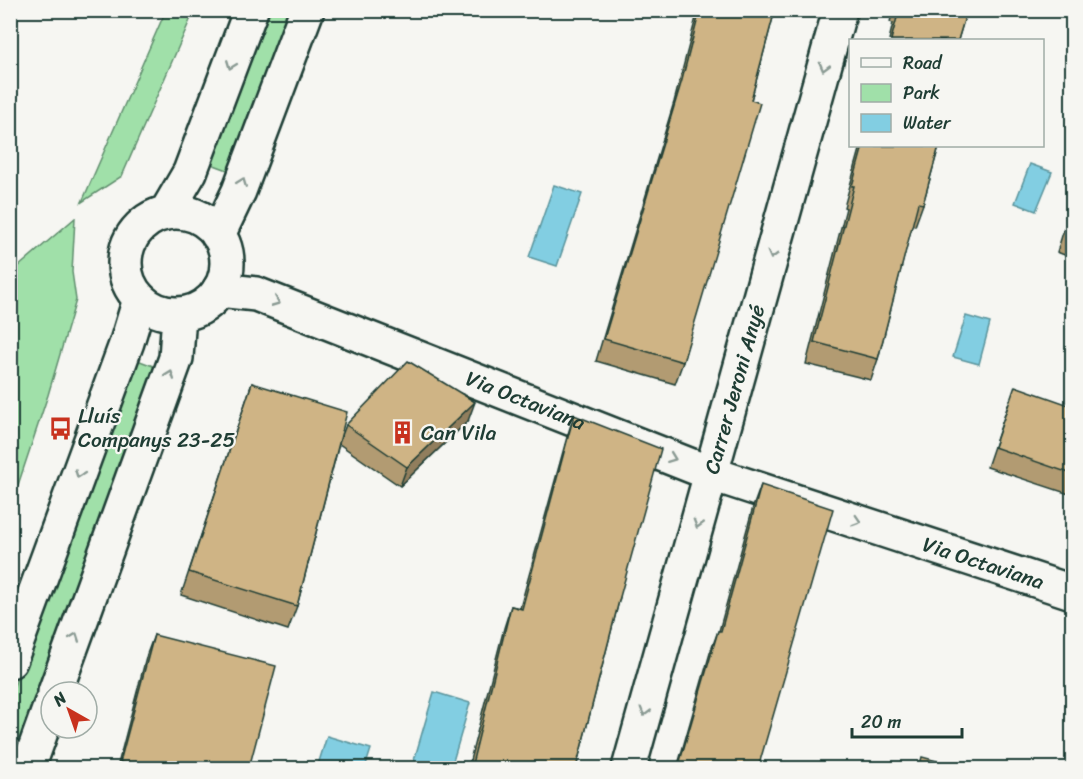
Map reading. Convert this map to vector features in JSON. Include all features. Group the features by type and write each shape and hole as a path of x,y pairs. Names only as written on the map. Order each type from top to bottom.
{"street":[{"path":"166,213 190,172 251,10"},
{"path":"218,235 239,191 307,10"},
{"name":"Carrer Jeroni Anyé","path":"629,768 840,10"},
{"path":"174,212 196,216 206,222 218,235 226,257 224,279 219,290 207,303 195,311 179,314 158,312 140,300 132,289 125,271 125,255 130,240 142,225 152,218 174,212"},
{"name":"Via Octaviana","path":"219,290 256,294 712,474 1072,592"},
{"path":"10,661 127,342 140,300"},
{"path":"59,680 176,358 179,314"},
{"path":"28,768 39,737"}],"green space":[{"path":"166,10 194,11 122,176 82,202"},
{"path":"263,11 295,11 233,172 206,162"},
{"path":"75,218 72,272 76,300 48,395 11,506 11,273"},
{"path":"132,358 161,369 48,680 39,680 39,705 16,768 11,768 10,697"}],"water":[{"path":"1030,164 1052,172 1036,211 1015,203"},
{"path":"554,185 582,194 557,266 529,257"},
{"path":"966,316 990,323 979,364 953,357"},
{"path":"434,692 470,703 451,768 427,768 413,764"},
{"path":"327,736 371,749 365,768 317,768"}],"building":[{"path":"700,10 775,10 751,100 760,103 683,362 604,339 682,80"},
{"path":"899,10 967,10 958,39 891,39"},
{"path":"863,147 939,147 923,204 918,203 878,359 814,342 854,186 852,186"},
{"path":"1072,206 1072,233 1065,230"},
{"name":"Can Vila","path":"408,361 475,402 407,467 346,425"},
{"path":"252,383 347,412 297,606 189,572"},
{"path":"1015,386 1072,406 1072,474 994,447"},
{"path":"574,415 661,449 576,768 471,768 511,606 522,609"},
{"path":"761,485 833,509 758,768 678,768 718,631 721,631"},
{"path":"154,635 276,666 249,768 146,768 120,762"},
{"path":"922,757 963,768 919,768"}],"place":[{"name":"Lluís Companys 23-25","path":"60,428"},
{"name":"Can Vila","path":"403,433"}]}
